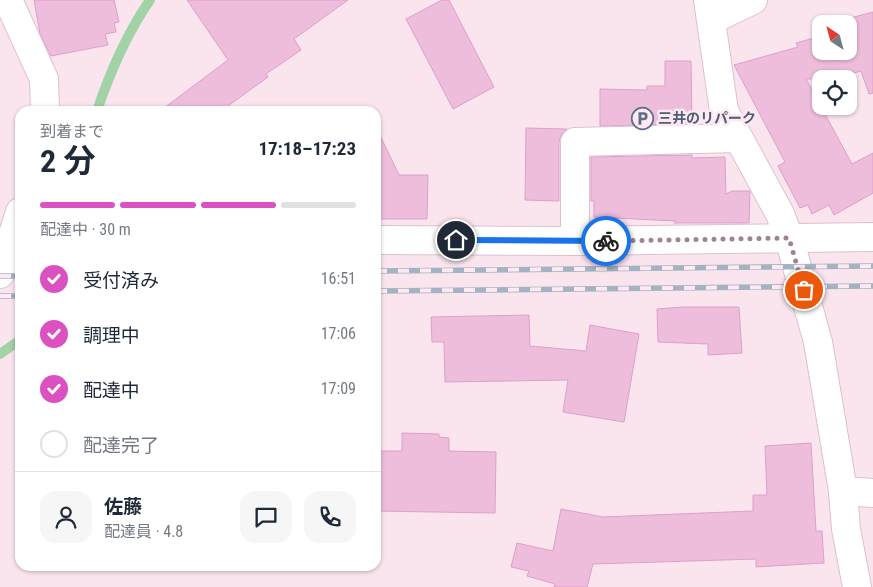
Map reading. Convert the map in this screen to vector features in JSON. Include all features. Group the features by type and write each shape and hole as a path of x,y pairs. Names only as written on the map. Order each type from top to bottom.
{"street":[{"path":"8,0 44,79 45,106"},
{"path":"753,0 710,10 724,111 780,214 789,238 818,342 843,491 846,528 857,587"},
{"path":"574,241 575,142 738,138"},
{"path":"0,274 15,226"},
{"path":"381,240 574,241 873,237"},
{"path":"843,491 873,493"}],"building":[{"path":"34,0 114,0 119,22 114,23 116,32 105,34 108,45 51,56 40,34"},
{"path":"187,0 348,0 294,39 301,50 266,74 268,77 228,106 167,106 228,60"},
{"path":"442,0 449,0 494,87 453,109 406,19"},
{"path":"873,12 873,93 869,94 861,71 857,72 857,70 812,70 812,79 806,79 812,90 812,115 825,115 852,164 873,153 873,193 834,215 829,205 812,214 808,205 800,208 778,166 785,162 734,65 798,47 796,43 812,39 812,60 858,60 858,16"},
{"path":"665,61 691,61 692,124 600,126 600,89 647,90 647,86 665,86"},
{"path":"526,128 567,129 561,135 559,142 559,201 525,200"},
{"path":"381,137 399,175 428,175 427,219 381,219"},
{"path":"692,155 692,158 725,157 726,194 732,191 750,191 749,223 674,223 676,221 594,217 594,201 591,201 591,157"},
{"path":"739,307 742,353 708,355 708,344 658,342 657,309"},
{"path":"529,315 530,346 586,351 590,325 639,334 624,422 563,412 568,380 445,382 444,342 432,342 431,317"},
{"path":"402,433 439,434 439,437 449,438 449,451 496,452 495,513 381,511 381,451 402,451"},
{"path":"811,443 816,531 822,531 824,563 756,567 756,559 593,564 587,587 554,587 555,584 527,576 529,571 511,567 517,543 553,551 561,509 603,517 753,511 753,495 767,495 765,446"}],"waterway":[{"path":"99,106 120,54 150,0"},
{"path":"0,354 15,344"}],"railway":[{"path":"381,271 873,266"},
{"path":"0,276 15,276"},
{"path":"381,291 873,286"},
{"path":"0,296 15,296"}],"way so far":[{"path":"606,241 789,238 804,290"}],"place":[{"name":"三井のリパーク","path":"642,118"}],"route":[{"path":"456,240 606,241"}]}
